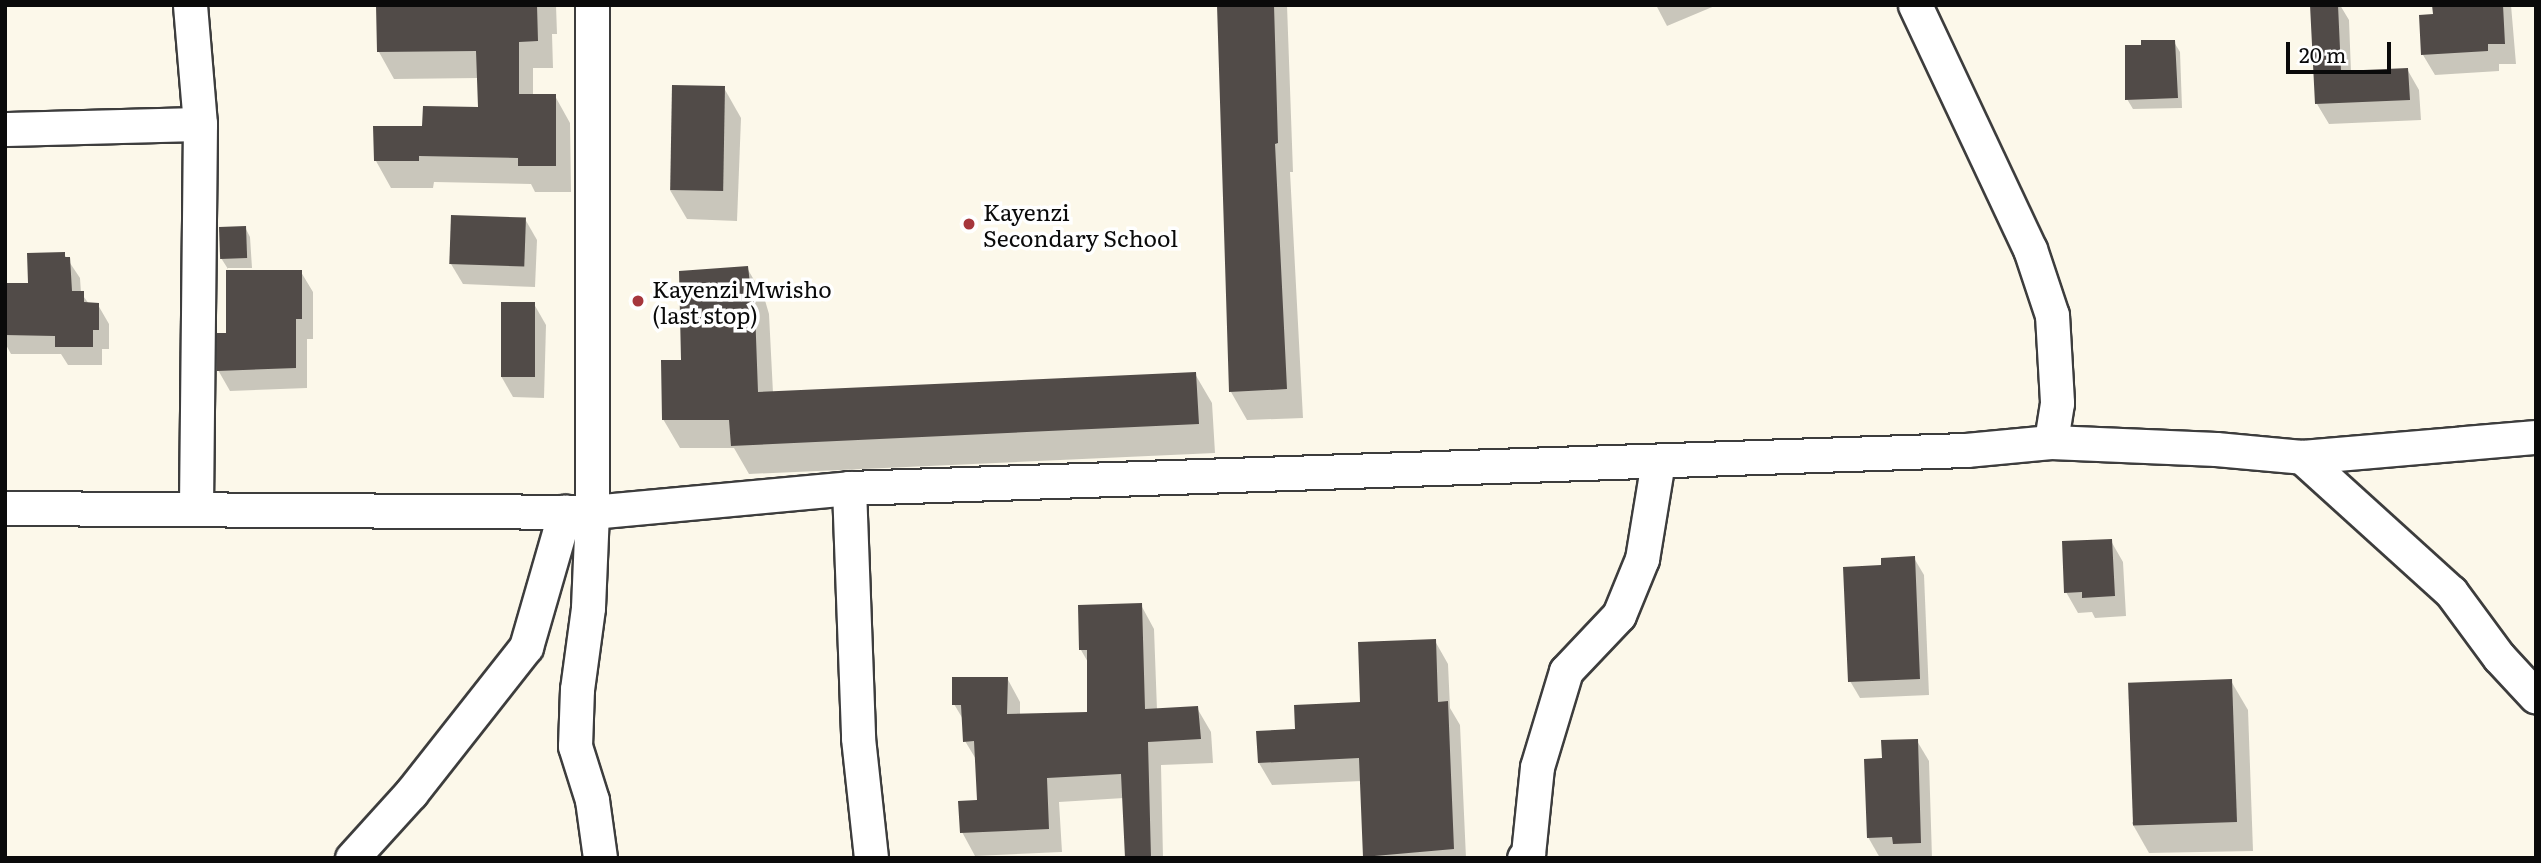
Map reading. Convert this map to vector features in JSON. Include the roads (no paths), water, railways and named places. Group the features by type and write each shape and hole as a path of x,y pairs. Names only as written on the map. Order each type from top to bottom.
{"street":[{"path":"190,5 200,124 196,508"},
{"path":"592,5 579,512 588,608 577,689 575,747 592,800 600,858"},
{"path":"1914,5 2030,249 2052,315 2057,403 2051,442"},
{"path":"5,129 200,124"},
{"path":"5,508 579,512 849,488 1966,450 2051,442 2216,449 2302,457 2536,437"},
{"path":"2302,457 2451,592 2499,657 2536,697"},
{"path":"1524,858 1528,854 1537,767 1566,671 1619,615 1643,559 1658,461"},
{"path":"849,488 858,738 871,858"},
{"path":"352,858 411,793 526,647 579,512"}],"place":[{"name":"Kayenzi Secondary School","path":"969,224"},
{"name":"Kayenzi Mwisho (last stop)","path":"638,301"}]}
